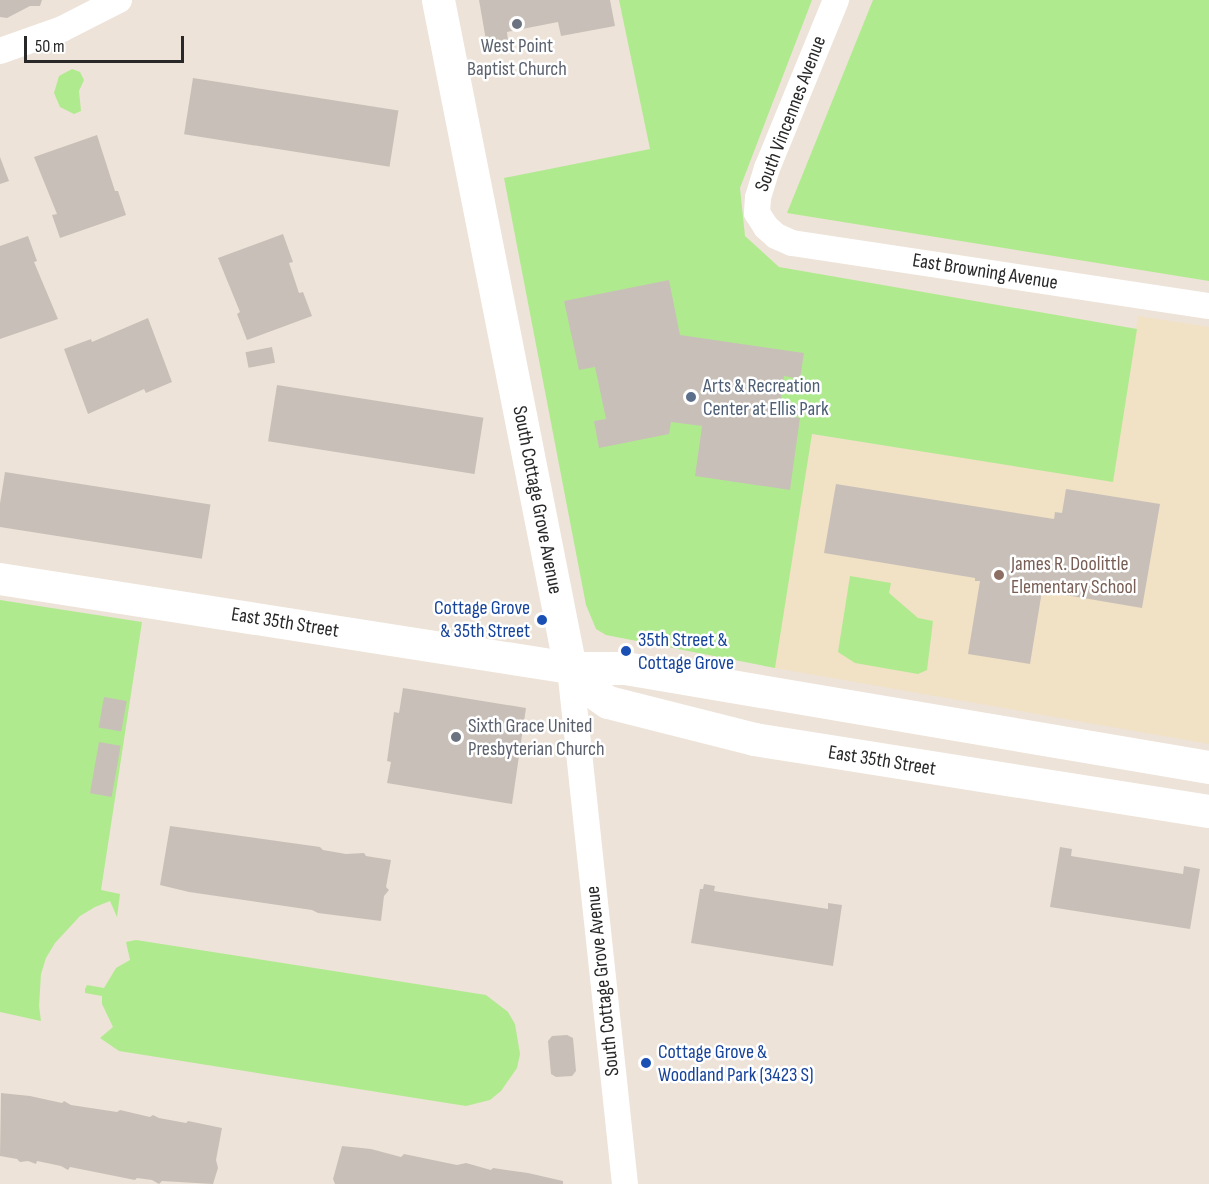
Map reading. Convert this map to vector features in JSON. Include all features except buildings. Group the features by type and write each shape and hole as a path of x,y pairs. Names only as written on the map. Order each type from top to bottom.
{"main road":[{"name":"South Cottage Grove Avenue","path":"438,0 570,668"},
{"name":"East 35th Street","path":"570,668 625,668 1209,767"},
{"name":"East 35th Street","path":"570,668 592,691 608,702 754,739 1209,811"}],"street":[{"name":"South Vincennes Avenue","path":"766,227 757,213 767,168 836,0"},
{"path":"0,51 62,29 114,2"},
{"name":"East Browning Avenue","path":"766,227 776,236 792,243 1209,306"},
{"name":"East 35th Street","path":"0,579 570,668"},
{"name":"South Cottage Grove Avenue","path":"570,668 625,1184"}],"shaded area":[{"name":"James R. Doolittle Elementary School","path":"1138,316 1209,327 1209,744 775,668 811,434 1112,481"}],"green space":[{"path":"619,0 812,0 740,188 745,236 779,267 1137,329 1113,482 812,434 775,668 606,635 596,629 586,605 504,178 650,149"},
{"path":"873,0 1209,0 1209,281 787,213"},
{"path":"72,69 80,72 84,80 79,91 81,111 74,114 60,107 54,93 59,76"},
{"path":"850,576 891,583 889,593 918,618 933,621 927,670 918,674 855,663 838,652"},
{"path":"0,600 142,622 101,890 120,894 117,917 110,901 95,907 80,916 55,943 46,958 41,974 39,1006 41,1021 0,1012"},
{"path":"136,940 486,995 508,1012 515,1024 520,1054 517,1068 501,1091 490,1100 466,1106 119,1051 100,1038 113,1027 102,1004 102,996 85,993 85,989 87,985 104,988 116,968 130,960 126,942"}],"place":[{"name":"West Point Baptist Church","path":"517,24"},
{"name":"Arts & Recreation Center at Ellis Park","path":"691,397"},
{"name":"James R. Doolittle Elementary School","path":"999,575"},
{"name":"Cottage Grove & 35th Street","path":"542,620"},
{"name":"35th Street & Cottage Grove","path":"626,651"},
{"name":"Sixth Grace United Presbyterian Church","path":"456,737"},
{"name":"Cottage Grove & Woodland Park (3423 S)","path":"646,1063"}]}
